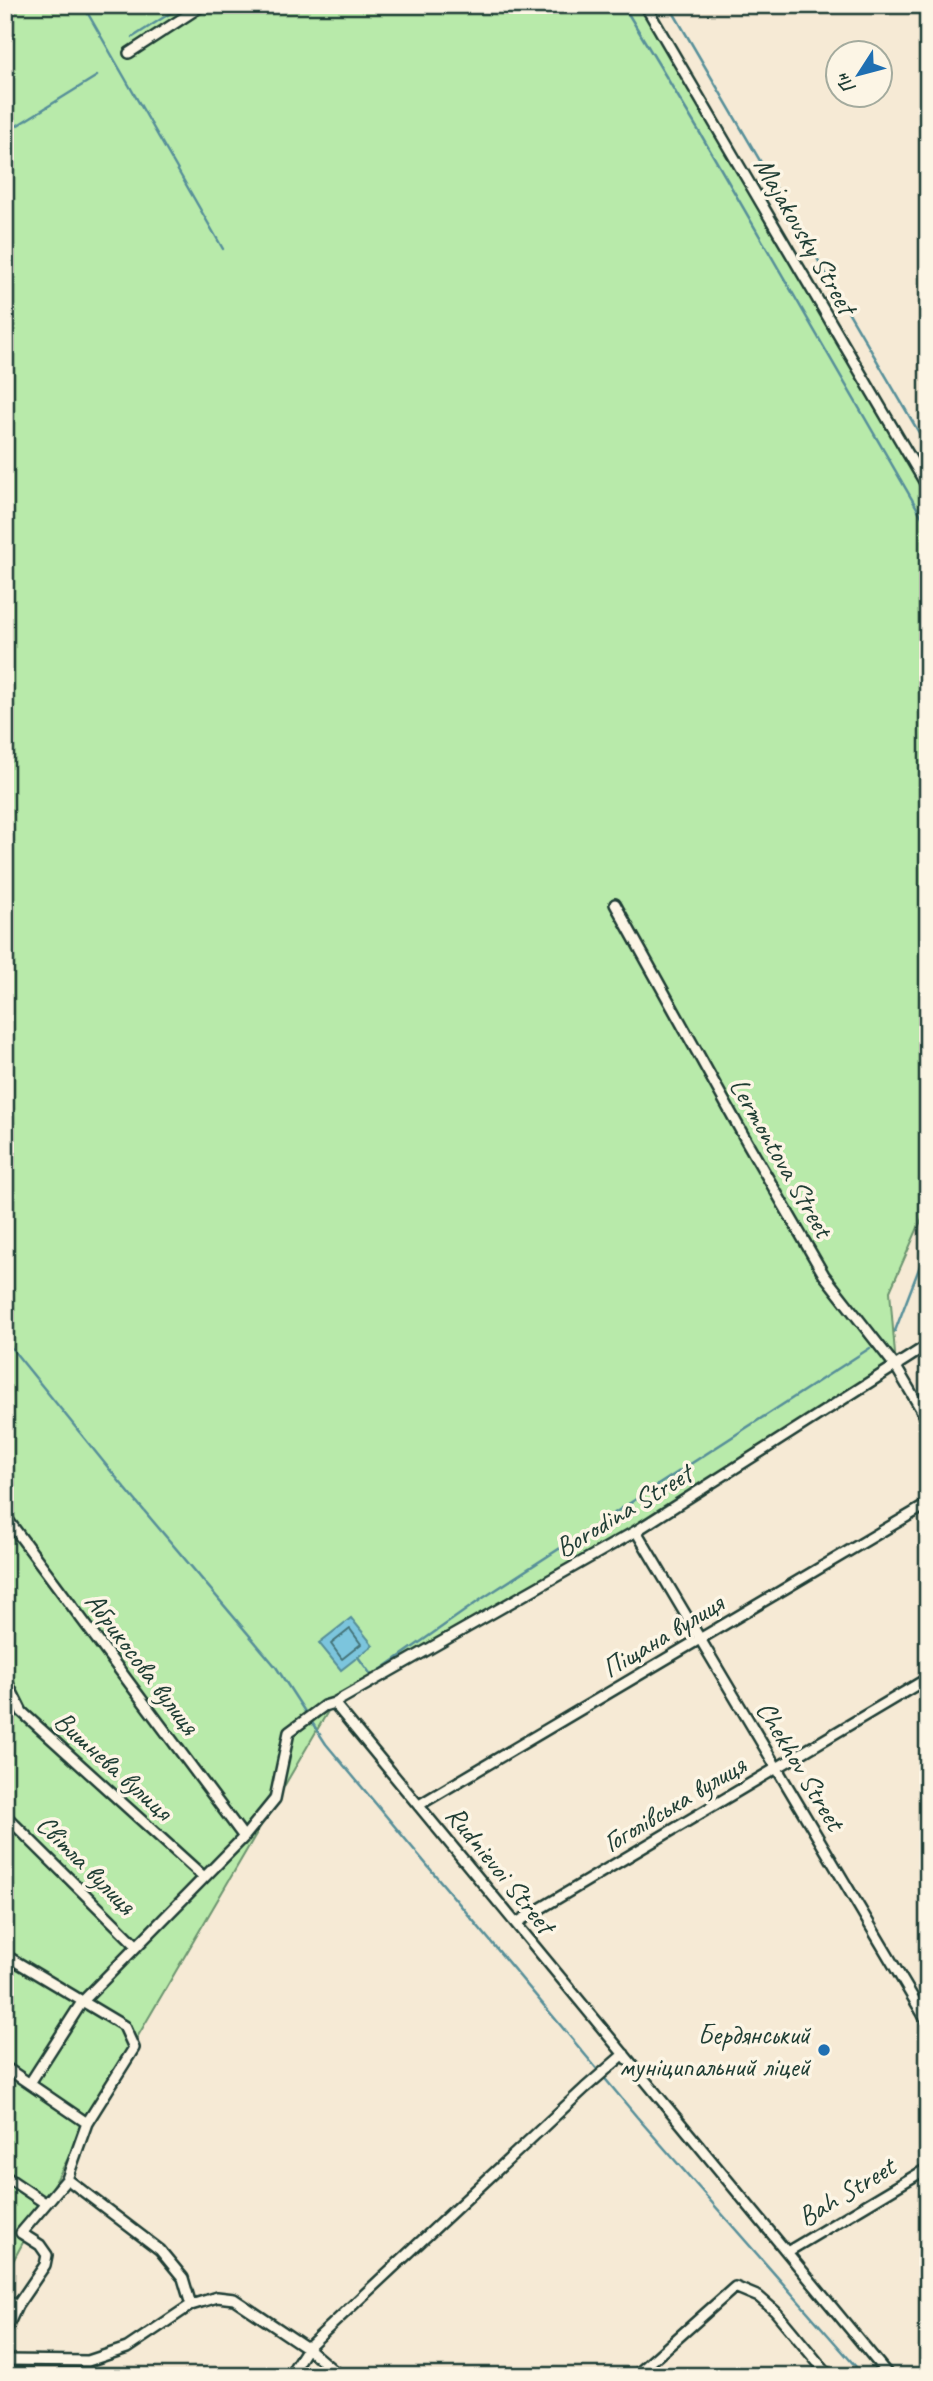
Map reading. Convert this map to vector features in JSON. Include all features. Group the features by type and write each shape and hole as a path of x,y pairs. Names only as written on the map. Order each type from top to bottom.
{"street":[{"path":"129,53 203,5"},
{"name":"Majakovsky Street","path":"645,5 928,488"},
{"name":"Lermontova Street","path":"615,904 824,1275 896,1367 928,1421"},
{"name":"Borodina Street","path":"334,1703 636,1531 928,1345"},
{"name":"Піщана вулиця","path":"419,1805 928,1504"},
{"name":"Абрикосова вулиця","path":"5,1516 244,1837"},
{"name":"Chekhov Street","path":"636,1531 928,2023"},
{"name":"Вишнева вулиця","path":"5,1678 22,1712 204,1877"},
{"name":"Гоголівська вулиця","path":"516,1923 928,1678"},
{"path":"30,2083 82,2002 244,1837 275,1799 289,1732 324,1706 334,1703"},
{"name":"Rudnievoi Street","path":"334,1703 889,2376"},
{"name":"Світла вулиця","path":"5,1815 137,1946"},
{"path":"5,1955 124,2025 134,2048 87,2123 67,2179 21,2233 40,2245 47,2255 45,2265 17,2306 5,2332"},
{"path":"289,2376 307,2348 624,2054"},
{"path":"5,2067 87,2123"},
{"name":"Bah Street","path":"788,2252 928,2168"},
{"path":"5,2176 45,2203"},
{"path":"67,2179 160,2250 183,2278 191,2305"},
{"path":"635,2376 735,2287 759,2297 775,2311 829,2376"},
{"path":"5,2360 88,2361 127,2348 191,2305 217,2297 234,2299 307,2348 340,2376"},
{"path":"5,2299 17,2306"}],"green space":[{"path":"5,5 639,5 928,491 928,1205 890,1291 896,1367 636,1531 334,1701 87,2123 5,2276"}],"water":[{"path":"351,1618 373,1645 341,1670 319,1643"}],"waterway":[{"path":"83,5 223,249"},
{"path":"133,37 183,5"},
{"path":"623,5 928,527"},
{"path":"669,5 928,448"},
{"path":"5,133 97,76"},
{"path":"895,1331 928,1245"},
{"path":"5,1340 119,1481 276,1667 326,1744 637,2117 864,2376"},
{"path":"358,1657 372,1676 483,1598 870,1348"}],"place":[{"name":"Бердянський муніципальний ліцей","path":"824,2050"}]}
